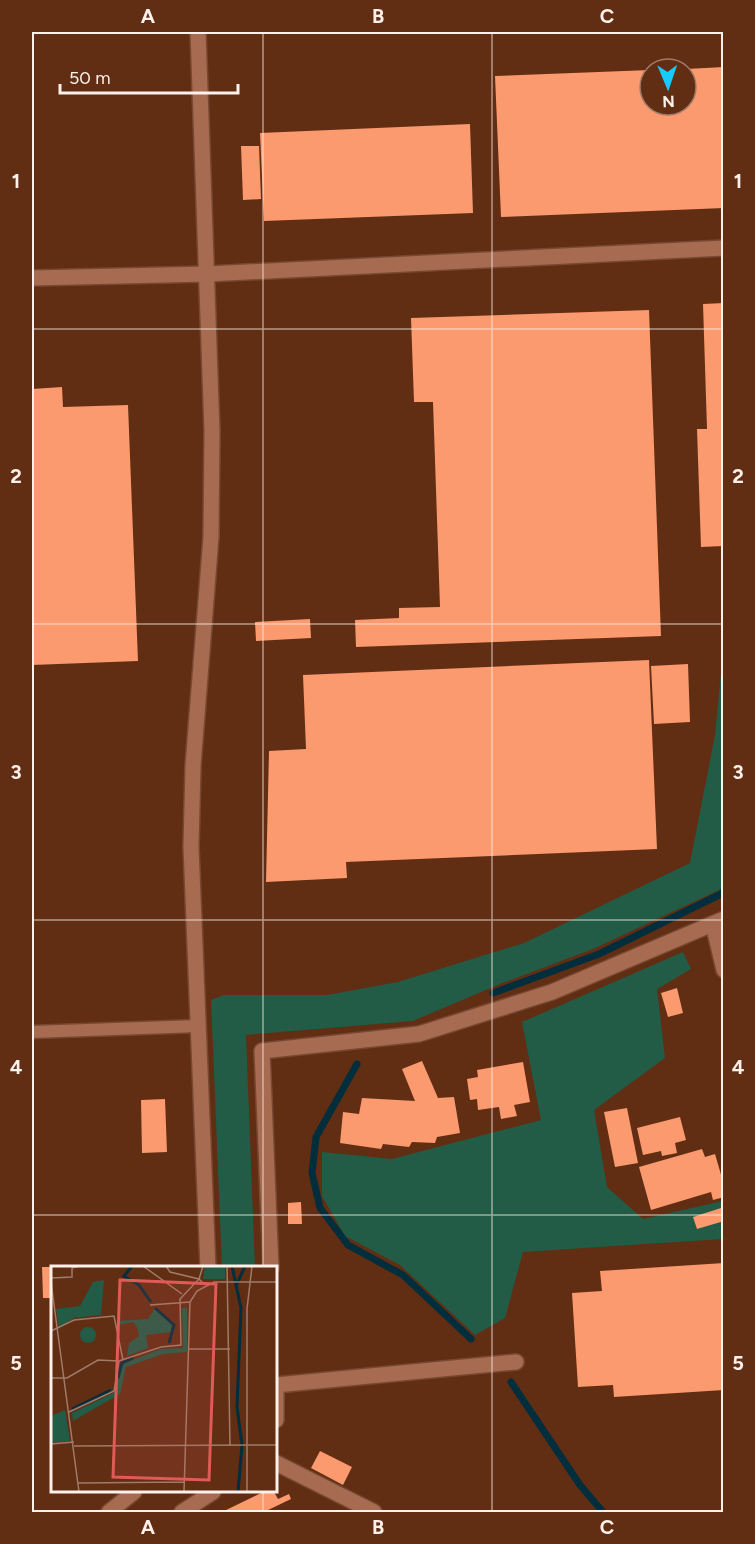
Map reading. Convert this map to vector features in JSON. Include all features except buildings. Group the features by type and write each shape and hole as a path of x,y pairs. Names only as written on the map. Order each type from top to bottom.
{"street":[{"path":"198,32 212,431 211,537 193,766 191,847 208,1266"},
{"path":"32,278 208,274 723,248"},
{"path":"271,1266 262,1052 419,1034 552,992 718,921 723,970"},
{"path":"278,1385 516,1362"},
{"path":"278,1464 374,1512"},
{"path":"109,1512 132,1493"},
{"path":"182,1512 210,1493"}],"lane":[{"path":"32,1032 198,1026"}],"green space":[{"path":"723,651 724,874 721,889 593,949 500,984 413,1021 246,1035 255,1266 222,1266 211,1000 224,995 327,995 398,982 524,943 690,863 715,735"},
{"path":"683,952 691,969 657,989 665,1058 594,1110 607,1187 643,1219 723,1201 723,1239 523,1252 505,1318 475,1335 400,1265 345,1236 322,1196 322,1152 392,1159 541,1120 522,1022"}],"waterway":[{"path":"493,993 599,954 724,891"},
{"path":"357,1064 316,1137 312,1173 320,1208 348,1245 403,1275 471,1339"},
{"path":"511,1382 580,1485 603,1512"}]}
